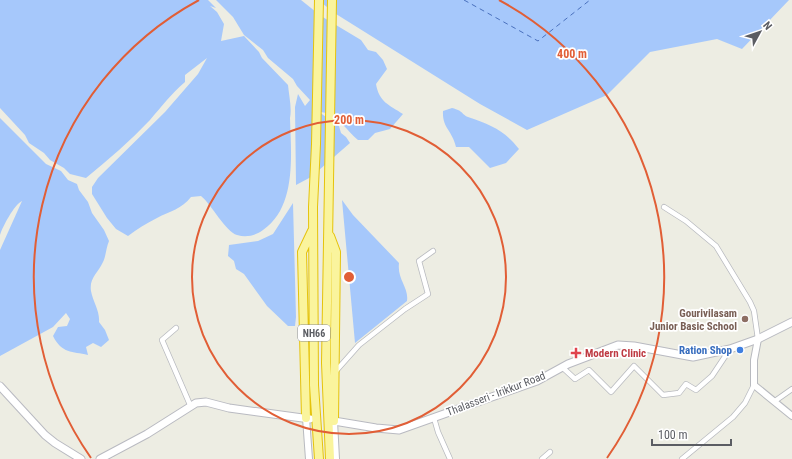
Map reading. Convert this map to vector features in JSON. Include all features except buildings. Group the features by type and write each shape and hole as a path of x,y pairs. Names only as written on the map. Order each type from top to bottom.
{"highway":[{"name":"NH66","path":"319,0 313,207 314,385 319,459"},
{"name":"NH66","path":"330,459 326,363 327,229 332,0"},
{"path":"308,418 302,252 313,227"},
{"path":"327,229 336,252 334,420"}],"main road":[{"name":"Thalasseri - Irikkur Road","path":"334,420 376,428 399,430 537,381 562,367 618,345 634,346 693,357 730,349 758,339 792,322"},
{"path":"0,386 45,435 81,459"},
{"path":"100,459 140,438 196,403 206,402 229,408 308,418"}],"street":[{"path":"664,207 690,224 716,246 750,302 754,312 758,339 754,360 754,385 745,403 733,417 682,459"},
{"path":"335,372 359,345 405,309 428,294 419,261 433,251"},
{"path":"176,328 162,340 191,407"},
{"path":"562,367 575,379 589,370 611,392 634,366 663,395 679,393 686,384 696,390 712,376 730,349"},
{"path":"754,385 792,416"},
{"path":"775,401 792,388"},
{"path":"308,418 309,459"},
{"path":"434,418 438,432 450,459"},
{"path":"334,420 336,459"},
{"path":"543,459 550,452"}],"water":[{"path":"0,0 208,0 216,8 210,6 217,12 224,24 221,41 244,36 259,52 262,58 288,85 291,110 290,179 282,208 274,220 263,230 254,235 237,235 228,229 201,196 191,197 180,207 150,222 128,236 116,229 107,218 92,194 92,187 98,178 165,112 198,74 207,58 185,75 185,82 127,143 86,178 70,174 29,143 25,135 0,108"},
{"path":"216,0 301,0 321,16 361,40 368,50 376,52 383,60 387,69 376,84 377,90 385,102 403,114 390,129 375,133 368,140 358,140 336,118 319,112 339,126 341,133 350,143 311,177 296,185 295,107 298,94 305,106 310,100 297,86 293,79 268,58 263,50 244,35 233,17"},
{"path":"318,0 789,0 742,49 717,39 650,52 607,95 527,130 480,104 336,14"},
{"path":"452,108 459,110 468,117 496,129 508,137 519,149 506,163 490,168 469,147 456,147 443,117 443,111"},
{"path":"0,118 46,164 61,171 68,180 77,184 109,241 104,260 91,283 91,291 99,322 105,330 109,340 101,347 93,343 86,347 88,355 68,351 56,342 53,336 58,327 67,326 70,319 66,313 53,327 0,356 0,250 22,201 12,211 0,235"},
{"path":"342,200 353,215 399,263 400,274 407,296 407,301 355,343"},
{"path":"293,203 296,317 295,326 288,326 267,306 244,274 236,269 234,261 228,256 229,245 258,241 273,234"}],"ferry route":[{"path":"464,0 538,41 590,0"}],"place":[{"name":"Gourivilasam Junior Basic School","path":"745,319"},
{"name":"Ration Shop","path":"740,350"},
{"name":"Modern Clinic","path":"576,353"}]}
